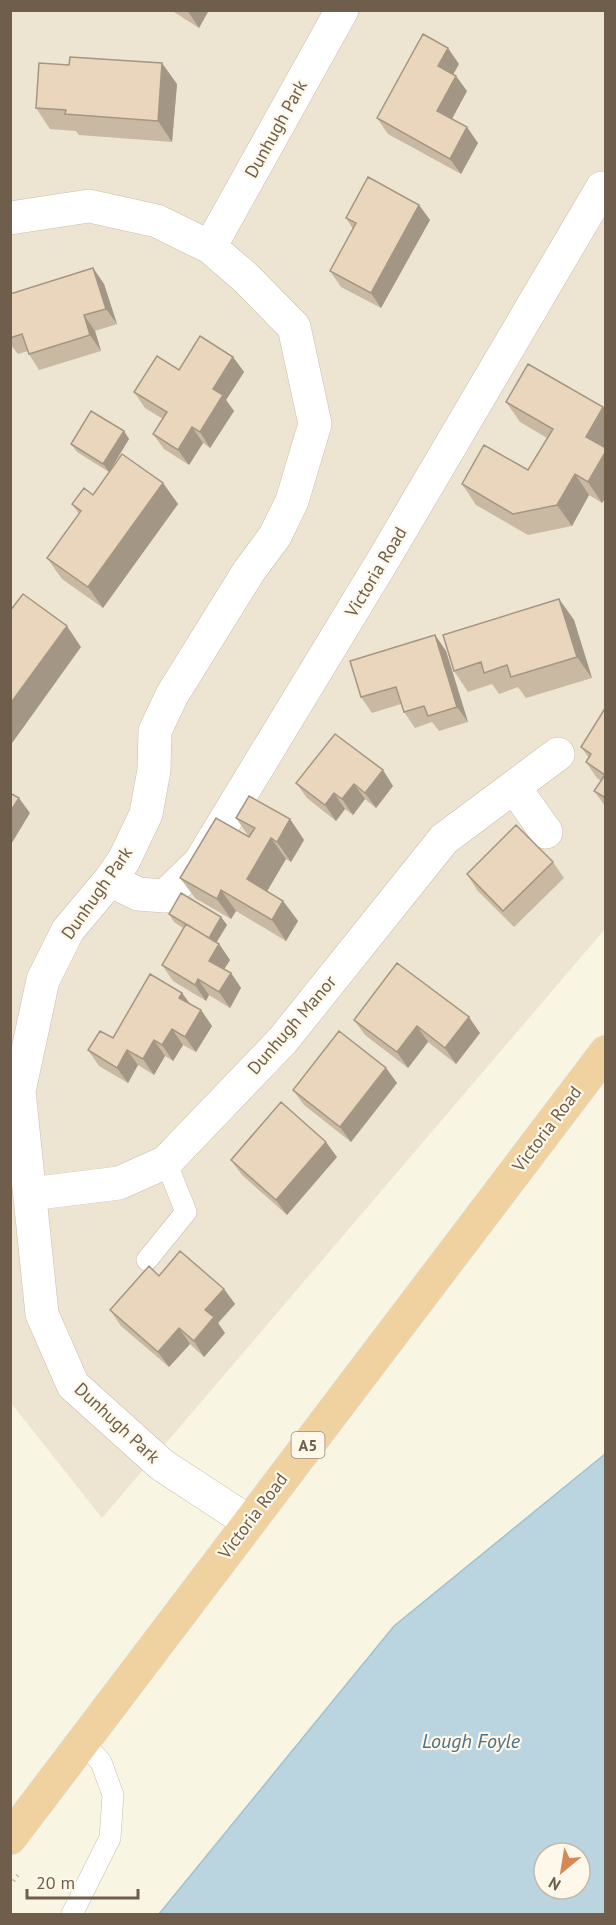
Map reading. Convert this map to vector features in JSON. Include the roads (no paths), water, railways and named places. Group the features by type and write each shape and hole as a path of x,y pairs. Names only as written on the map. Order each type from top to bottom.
{"highway":[{"name":"Victoria Road","path":"10,1838 606,1052"}],"street":[{"name":"Dunhugh Park","path":"210,247 342,10"},
{"name":"Victoria Road","path":"111,880 138,894 165,896 200,862 373,578 603,188"},
{"name":"Dunhugh Park","path":"10,218 89,206 157,221 210,247 246,278 294,327 315,424 292,501 275,536 249,571 172,694 155,731 154,770 146,814 124,860 111,880 68,930 43,980 19,1091 42,1314 73,1385 162,1465 249,1522"},
{"name":"Dunhugh Manor","path":"30,1194 119,1182 166,1162 283,1040 444,839 558,754"},
{"path":"514,787 546,832"}],"lane":[{"path":"147,1260 186,1212 166,1162"},
{"path":"72,1914 110,1838 113,1796 101,1762 83,1742"}],"water":[{"name":"Lough Foyle","path":"605,1454 605,1914 159,1914 394,1626"}]}
